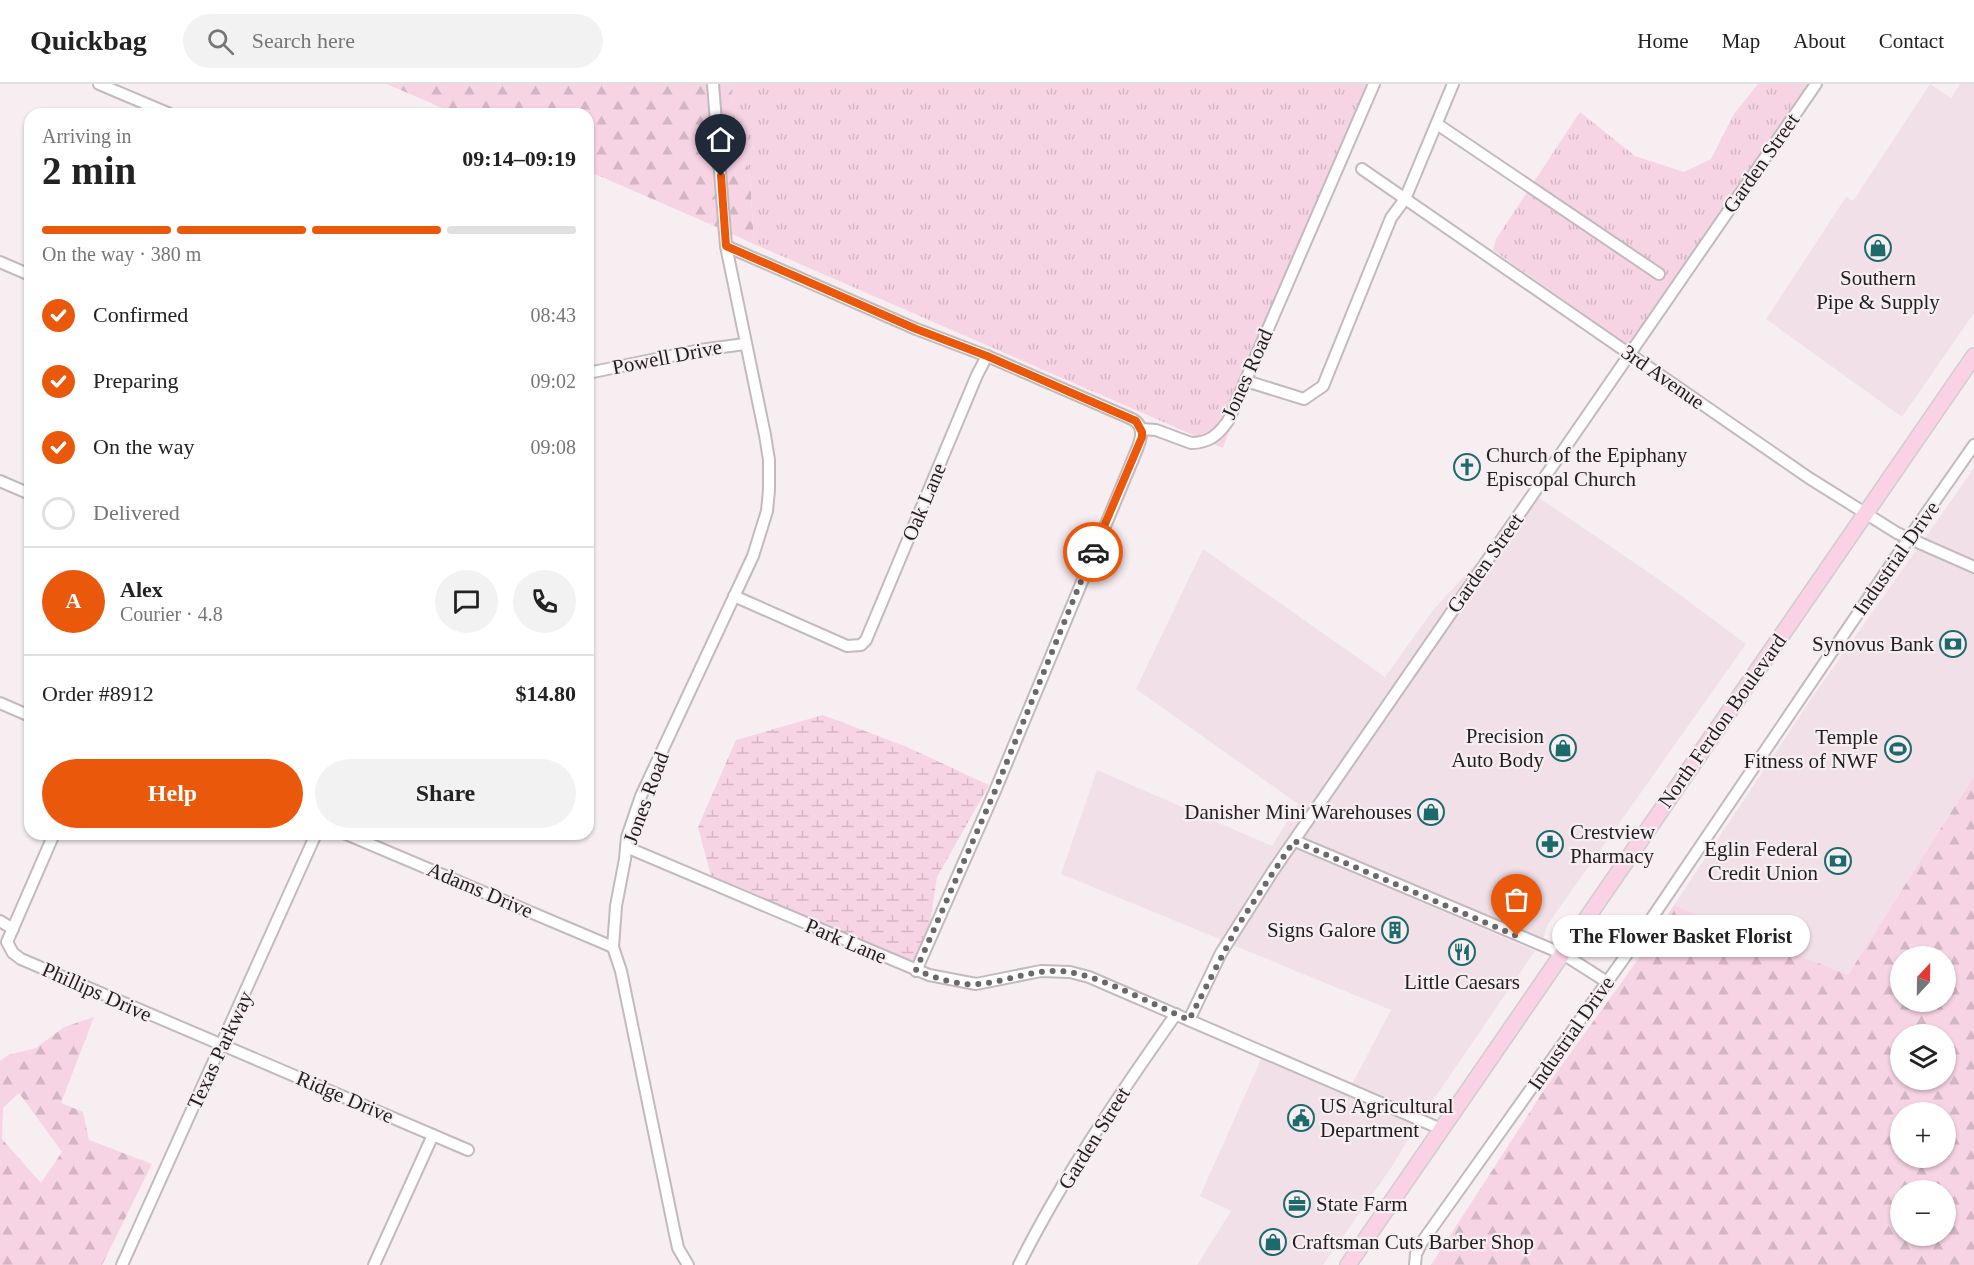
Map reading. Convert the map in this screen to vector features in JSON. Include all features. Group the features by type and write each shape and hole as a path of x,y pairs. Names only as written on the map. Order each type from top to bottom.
{"main road":[{"name":"North Ferdon Boulevard","path":"1349,1265 1974,356"}],"street":[{"path":"99,84 156,108"},
{"name":"Jones Road","path":"688,1265 678,1248 621,971 613,947 616,906 627,837 641,796 753,556 767,511 769,490 765,435 726,246 713,84"},
{"name":"Jones Road","path":"726,246 1136,421 1141,429 1156,429 1191,443 1210,440 1228,421 1374,84"},
{"path":"1246,381 1304,399 1323,386 1391,218 1405,199 1453,84"},
{"name":"Garden Street","path":"1189,1020 1237,927 1294,841 1816,84"},
{"path":"1437,123 1659,274"},
{"name":"3rd Avenue","path":"1362,169 1809,478 1865,514 1909,538 1974,567"},
{"path":"0,262 24,272"},
{"name":"Powell Drive","path":"594,372 700,350 745,344"},
{"name":"Oak Lane","path":"734,596 847,646 859,646 866,640 987,356"},
{"path":"916,970 995,791 1142,437 1141,429"},
{"name":"Industrial Drive","path":"1415,1265 1416,1254 1422,1242 1607,982 1974,446"},
{"path":"0,481 24,491"},
{"path":"0,703 24,713"},
{"path":"0,921 13,929 51,840"},
{"name":"Texas Parkway","path":"122,1265 313,840"},
{"name":"Adams Drive","path":"360,840 613,947"},
{"path":"1294,841 1563,954 1607,982"},
{"name":"Park Lane","path":"626,847 916,970 947,980 976,984 1041,971 1070,972 1089,977 1441,1130"},
{"name":"Phillips Drive","path":"13,929 7,942 13,953 21,959 222,1046"},
{"name":"Garden Street","path":"1019,1265 1054,1200 1095,1133 1176,1014"},
{"name":"Ridge Drive","path":"222,1046 468,1150"},
{"path":"374,1265 433,1135"}],"shaded area":[{"path":"1930,84 1951,98 1960,84 1974,84 1974,313 1902,417 1766,319 1846,197 1853,201"},
{"path":"1974,468 1974,560 1925,538"},
{"path":"1538,497 1664,583 1746,644 1548,924 1543,939 1304,838"},
{"path":"1203,549 1385,677 1433,610 1480,559 1268,867 1222,940 1061,874 1097,770 1272,846 1298,804 1136,689"},
{"path":"1917,549 1974,575 1974,776 1848,975 1674,905 1813,696"},
{"path":"1296,849 1535,951 1423,1115 1352,1084 1391,1010 1233,945"},
{"path":"1261,1059 1416,1126 1393,1165 1323,1265 1197,1265 1231,1211 1200,1196"}],"green space":[{"path":"387,84 707,84 719,228 594,174 594,108 442,108"},
{"path":"719,84 729,84 750,176 754,244 732,234"},
{"path":"729,84 1374,84 1243,392 1223,448 754,244 750,176"},
{"path":"1758,84 1808,84 1628,345 1493,250 1496,239 1580,112 1635,156 1684,172 1711,159 1734,114"},
{"path":"823,715 907,747 989,785 937,877 930,923 914,961 853,938 711,876 698,827 736,740"},
{"path":"1974,776 1974,1265 1431,1265 1546,1087 1644,951 1674,905 1848,975"},
{"path":"94,1017 61,1103 83,1112 89,1140 152,1164 102,1265 0,1265 0,1061 8,1055 36,1048 64,1027","holes":["19,1093 62,1152 41,1183 2,1139 3,1108"]}],"way so far":[{"path":"1093,552 995,791 916,970 947,980 976,984 1041,971 1070,972 1127,992 1189,1020 1221,953 1294,841 1517,936"}],"place":[{"name":"Southern Pipe & Supply","path":"1878,248"},
{"name":"Church of the Epiphany Episcopal Church","path":"1467,467"},
{"name":"Synovus Bank","path":"1953,644"},
{"name":"Precision Auto Body","path":"1563,748"},
{"name":"Temple Fitness of NWF","path":"1898,749"},
{"name":"Danisher Mini Warehouses","path":"1431,812"},
{"name":"Crestview Pharmacy","path":"1550,844"},
{"name":"Eglin Federal Credit Union","path":"1838,861"},
{"name":"Signs Galore","path":"1395,930"},
{"name":"The Flower Basket Florist","path":"1517,936"},
{"name":"Little Caesars","path":"1462,952"},
{"name":"US Agricultural Department","path":"1301,1118"},
{"name":"State Farm","path":"1297,1204"},
{"name":"Craftsman Cuts Barber Shop","path":"1273,1242"}],"route":[{"path":"721,176 726,246 916,329 1071,392 1139,424 1142,437 1093,552"}]}
